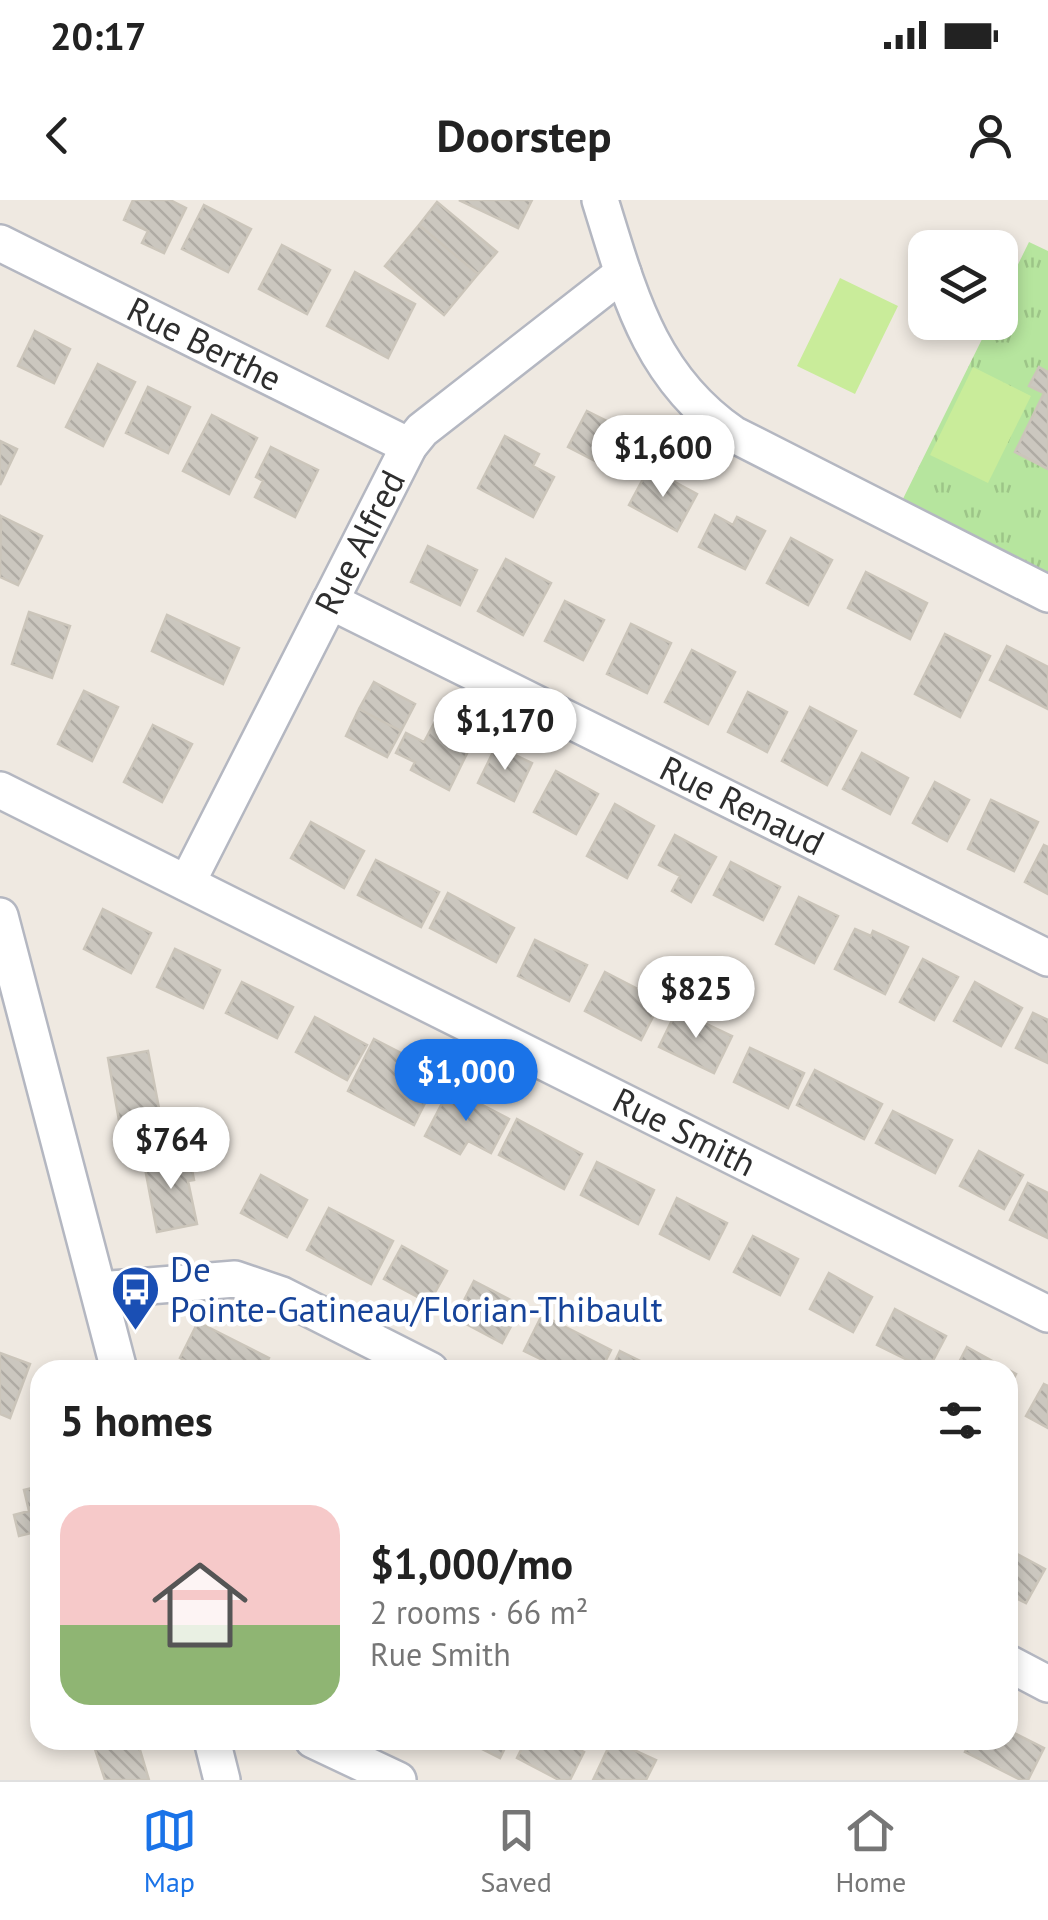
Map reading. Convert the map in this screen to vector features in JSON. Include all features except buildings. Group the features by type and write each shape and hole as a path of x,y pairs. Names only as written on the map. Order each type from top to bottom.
{"street":[{"path":"600,200 645,332 661,362 705,414 733,434 1048,594"},
{"name":"Rue Berthe","path":"0,243 409,446"},
{"name":"Rue Alfred","path":"187,883 409,446 422,430 623,273"},
{"name":"Rue Renaud","path":"330,600 1048,958"},
{"name":"Rue Smith","path":"0,790 1048,1314"},
{"path":"0,916 116,1360"},
{"path":"99,1290 206,1279 235,1280 282,1295 410,1360"},
{"path":"1018,1668 1048,1684"},
{"path":"214,1750 222,1780"},
{"path":"334,1750 398,1780"}],"green space":[{"path":"1029,242 1048,251 1048,594 894,517 982,340 1018,340 1018,264"},
{"path":"840,278 898,306 855,394 797,366"},
{"path":"973,367 1031,396 988,483 930,455"}],"place":[{"name":"De Pointe-Gatineau/Florian-Thibault","path":"135,1332"}]}
